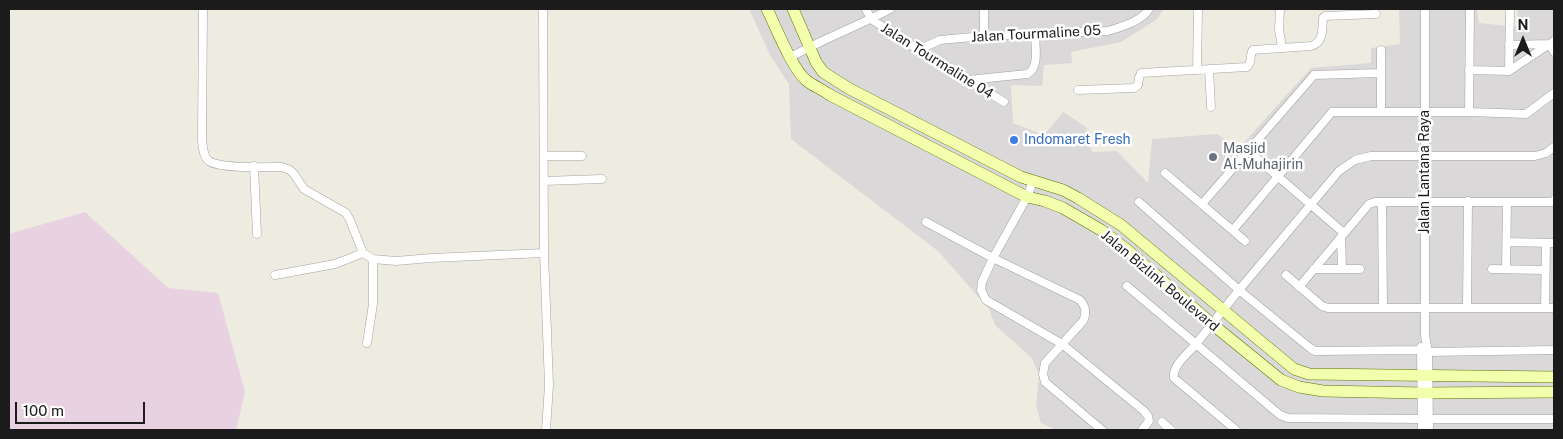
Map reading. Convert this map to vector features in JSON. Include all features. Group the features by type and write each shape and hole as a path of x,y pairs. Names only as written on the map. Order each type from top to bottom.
{"street":[{"path":"203,9 202,140 204,154 208,161 219,165 282,167 290,170 304,189 346,213 363,253 373,259 396,261 544,253"},
{"path":"543,9 544,253 549,385 546,430"},
{"name":"Jalan Bizlink Boulevard","path":"767,9 799,72 806,80 830,95 1027,197 1063,208 1101,230 1281,380 1299,387 1322,391 1426,393 1554,392"},
{"name":"Jalan Bizlink Boulevard","path":"793,9 816,62 823,72 1021,178 1063,190 1121,225 1294,369 1309,374 1554,378"},
{"path":"866,9 871,19"},
{"path":"791,57 810,46 890,9"},
{"path":"984,9 984,36"},
{"name":"Jalan Tourmaline 05","path":"918,50 940,40 984,36 1108,31 1144,16 1149,9"},
{"path":"1197,70 1198,9"},
{"path":"1280,9 1279,30 1282,47"},
{"name":"Jalan Lantana Raya","path":"1425,9 1424,351 1426,419 1429,430"},
{"path":"1469,112 1470,9"},
{"path":"1509,71 1510,9"},
{"path":"1078,90 1134,88 1138,85 1141,73 1247,67 1250,63 1252,50 1317,44 1322,36 1323,18 1325,16 1376,14"},
{"name":"Jalan Tourmaline 04","path":"871,19 1004,102"},
{"path":"968,80 1032,72 1035,66 1035,34"},
{"path":"1469,70 1509,71 1551,42"},
{"path":"1510,44 1551,42"},
{"path":"1551,42 1554,52"},
{"path":"1381,50 1381,112"},
{"path":"1209,69 1211,107"},
{"path":"1202,204 1314,75 1381,73"},
{"path":"1233,230 1332,112 1526,114 1554,93"},
{"path":"1236,430 1174,378 1173,372 1239,290 1340,171 1355,160 1371,156 1535,156 1546,154 1554,147"},
{"path":"1248,151 1311,204 1343,235 1342,269"},
{"path":"544,156 582,156"},
{"path":"254,166 257,234"},
{"path":"1165,173 1246,241"},
{"path":"544,181 602,179"},
{"path":"1033,181 1027,197 993,258 980,290 986,300 1062,344 1144,411 1149,420 1142,430"},
{"path":"1299,287 1369,204 1375,202 1425,201 1552,202 1554,200"},
{"path":"1467,308 1468,201"},
{"path":"1139,202 1239,290 1315,351 1554,350"},
{"path":"1382,202 1383,308"},
{"path":"1506,269 1507,202"},
{"path":"926,222 993,258 1080,300 1084,305 1085,317 1083,322 1045,363 1042,374 1045,382 1102,430"},
{"path":"1507,242 1554,243"},
{"path":"1545,308 1546,243"},
{"path":"274,275 335,264 363,253"},
{"path":"367,343 373,304 373,259"},
{"path":"1314,269 1360,269"},
{"path":"1492,269 1545,270"},
{"path":"1286,275 1322,306 1328,308 1554,308"},
{"path":"1127,286 1280,415 1288,418 1554,419"},
{"name":"Jalan Lantana Raya","path":"1422,430 1426,419"},
{"path":"1162,422 1171,430"}],"shaded area":[{"path":"749,9 1164,9 1156,20 1121,42 1071,52 1072,63 1044,65 1042,86 1011,85 1013,123 1044,135 1063,112 1086,127 1092,152 1117,151 1148,183 1152,139 1217,134 1239,148 1311,68 1371,63 1371,48 1400,44 1399,9 1477,9 1479,23 1517,27 1518,9 1554,9 1554,430 1056,430 1041,423 1036,405 1039,375 1032,358 995,325 989,309 938,251 791,139 789,84 770,55"},
{"path":"85,212 168,288 218,293 245,392 236,430 9,430 9,234"}],"place":[{"name":"Indomaret Fresh","path":"1014,140"},
{"name":"Masjid Al-Muhajirin","path":"1213,157"}]}
